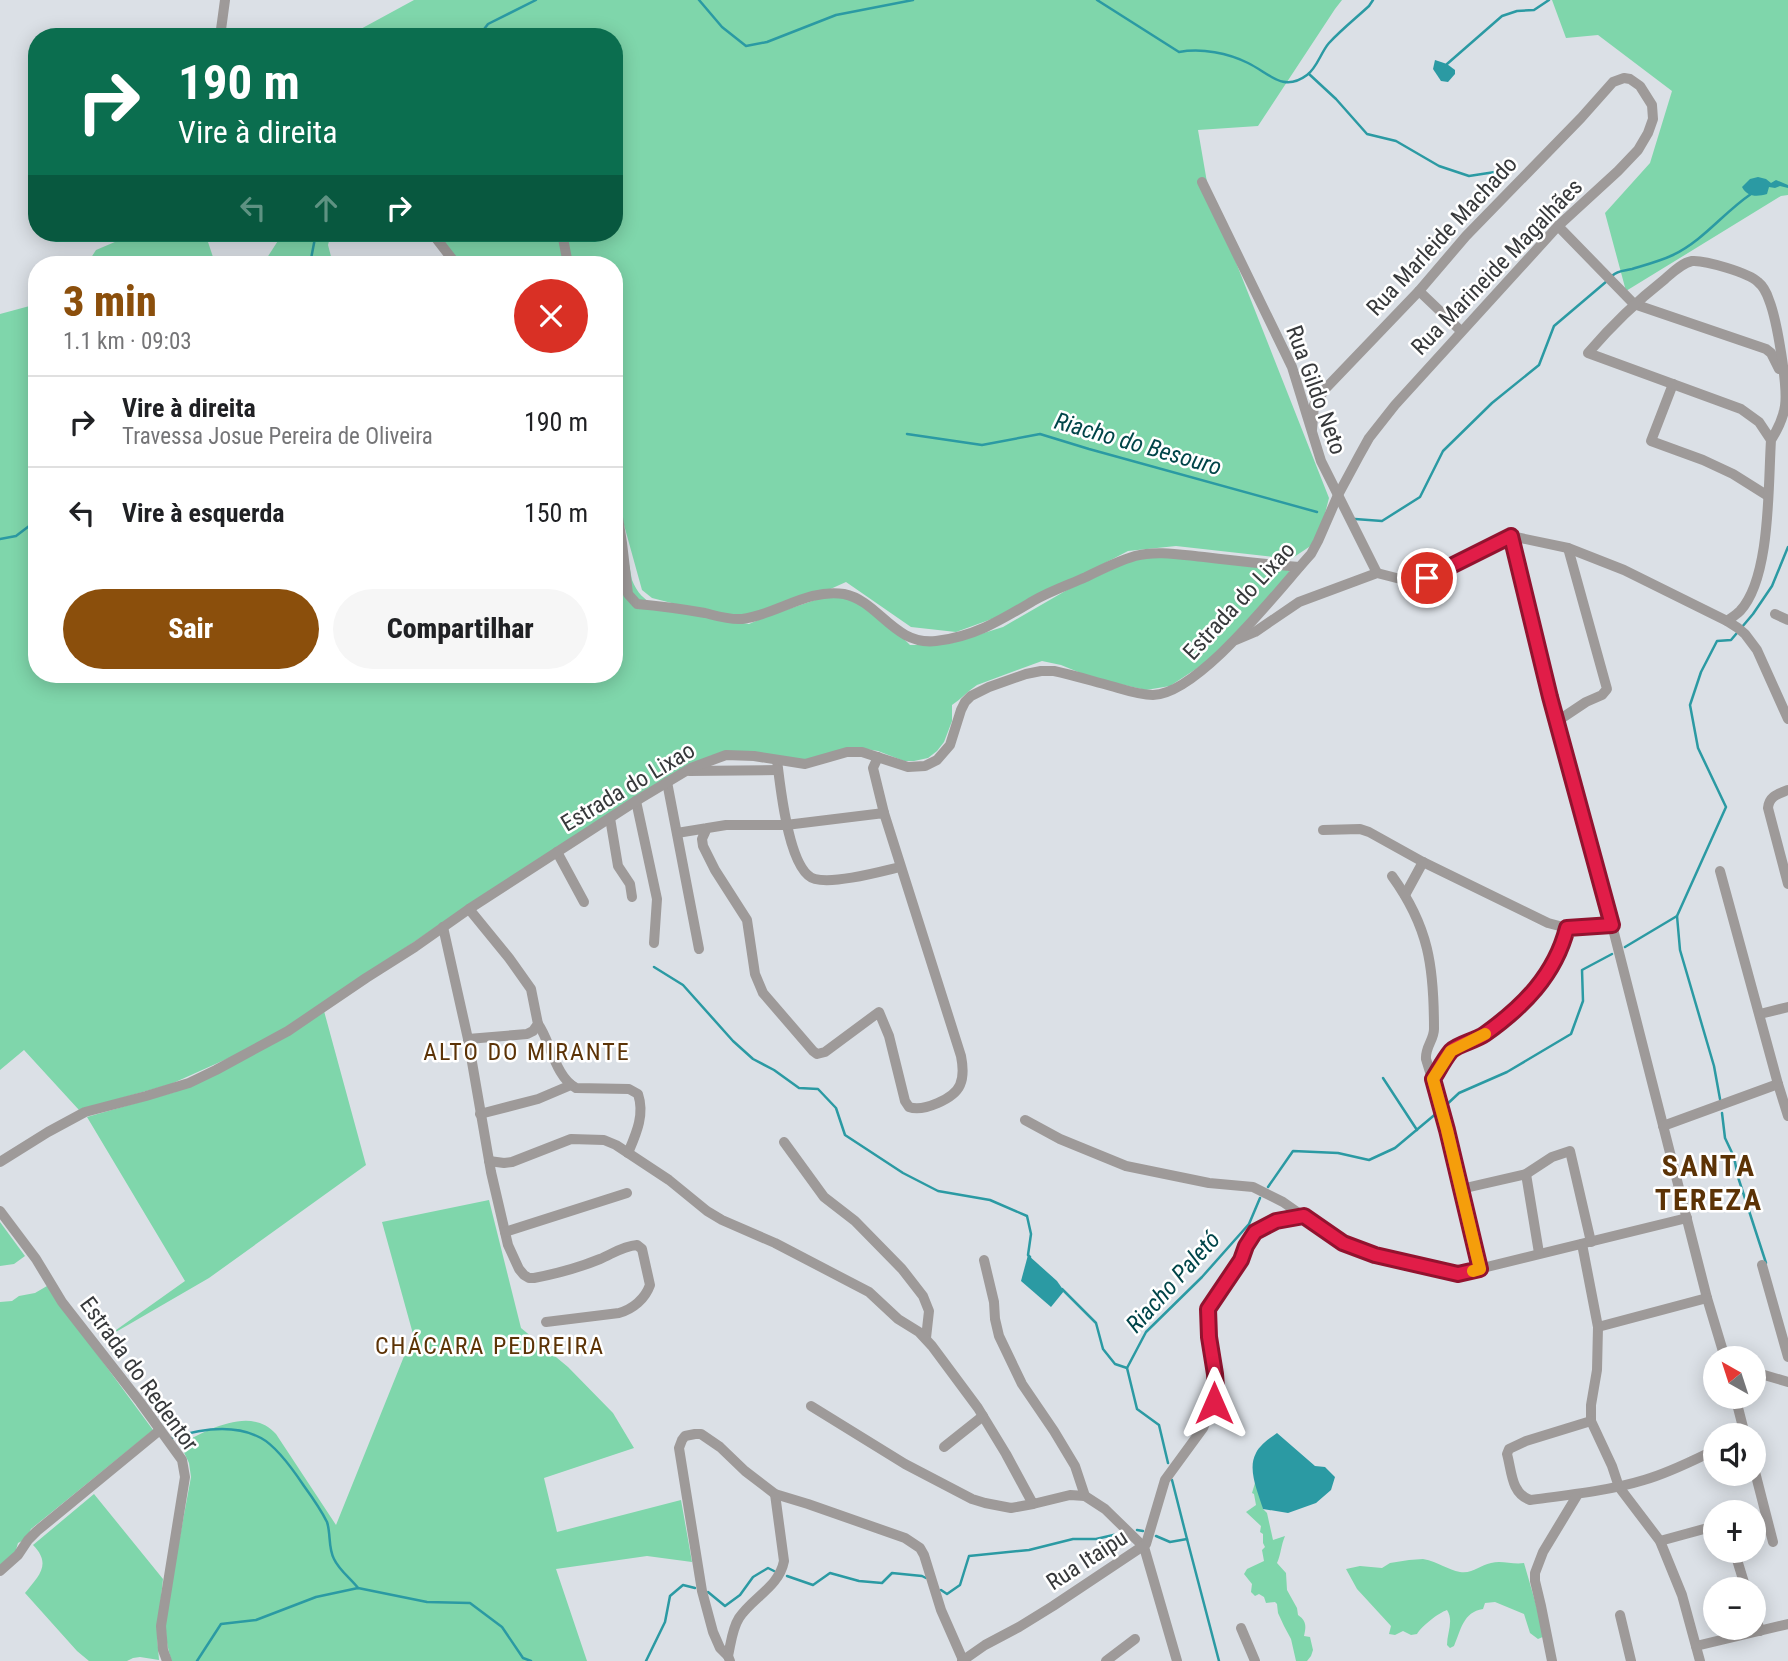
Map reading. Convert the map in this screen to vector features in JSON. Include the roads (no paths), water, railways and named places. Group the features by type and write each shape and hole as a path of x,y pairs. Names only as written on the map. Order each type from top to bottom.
{"street":[{"path":"221,28 225,0"},
{"name":"Rua Marineide Magalhães","path":"1338,495 1382,420 1558,226 1638,150 1653,119 1652,105 1640,86 1630,79 1619,79"},
{"name":"Rua Marleide Machado","path":"1311,430 1316,400 1419,291 1466,236 1613,82 1619,79"},
{"name":"Rua Gildo Neto","path":"1202,182 1292,367 1321,460 1377,573"},
{"path":"1558,226 1634,304 1766,349 1776,361 1784,379"},
{"path":"439,242 450,256"},
{"path":"1727,621 1742,608 1756,583 1765,539 1771,440 1779,428 1786,403 1777,333 1769,300 1759,282 1752,277 1692,261 1676,270 1634,304 1588,352 1741,409 1759,422 1771,440"},
{"path":"1419,291 1461,331"},
{"path":"1673,384 1651,441 1733,474 1768,496"},
{"name":"Estrada do Lixao","path":"0,1162 85,1112 180,1086 288,1031 636,801 685,771 712,759 726,755 754,756 778,765 805,764 847,752 862,752 908,767 925,766 937,760 950,745 965,702 971,696 1017,677 1041,671 1054,671 1134,693 1165,694 1192,679 1234,641 1311,554 1338,495"},
{"path":"1511,536 1556,722 1612,925 1706,1298 1721,1346"},
{"path":"1234,641 1255,632 1299,602 1377,573 1412,582 1420,581 1511,536 1568,548 1624,570 1727,621 1741,631 1757,650 1788,719"},
{"path":"1556,722 1602,695 1607,689 1568,548"},
{"path":"623,552 628,594 637,604 736,619 754,616 810,597 845,594 855,597 901,633 920,641 933,642 979,631 1002,621 1056,589 1119,562 1146,554 1299,567"},
{"path":"1775,614 1788,620"},
{"path":"707,828 702,839 703,846 747,920 752,961 762,992 817,1054 825,1052 879,1012 889,1036 905,1101 909,1107 918,1109 934,1104 959,1087 963,1070 961,1056 884,813 873,768 878,757"},
{"path":"685,771 778,765 786,825 799,862 810,877 816,880 840,879 900,867"},
{"path":"667,782 699,949"},
{"path":"1788,790 1772,797 1768,808 1788,884"},
{"path":"636,801 657,899 654,943"},
{"path":"677,833 726,825 786,825 884,813"},
{"path":"610,818 618,866 630,884 632,897"},
{"path":"1323,830 1360,829 1369,832 1423,862 1548,923 1567,928 1612,925"},
{"path":"557,852 584,902"},
{"path":"1405,894 1423,862"},
{"path":"1720,871 1788,1116"},
{"path":"1392,876 1405,894 1422,929 1430,965 1434,1032 1425,1051 1480,1269"},
{"path":"469,909 531,989 538,1024 563,1075 571,1085 576,1088 629,1089 638,1094 641,1104 640,1119 628,1153"},
{"path":"443,927 468,1040 489,1161 514,1261 529,1278 574,1269 627,1247 637,1245 642,1249 650,1285 635,1306 620,1313 546,1322"},
{"path":"1433,1079 1451,1051 1485,1034 1524,1001 1541,982 1555,962 1567,928"},
{"path":"1760,1014 1788,1007"},
{"path":"468,1040 527,1034 538,1024"},
{"path":"1663,1126 1778,1084"},
{"path":"480,1114 538,1099 571,1085"},
{"path":"1024,1119 1060,1139 1126,1166 1209,1183 1252,1188 1283,1202 1333,1237 1356,1248 1458,1274 1687,1218"},
{"path":"489,1161 512,1162 571,1139 604,1140 669,1180 722,1220 775,1243 869,1292 898,1319 926,1338 983,1416 1033,1504"},
{"path":"784,1142 824,1196 855,1220 902,1269 923,1296 929,1311 926,1338"},
{"path":"1461,1189 1526,1174 1552,1157 1570,1151 1598,1326 1597,1370 1591,1421 1619,1486 1660,1541 1682,1595 1700,1661"},
{"path":"1526,1174 1539,1253"},
{"path":"505,1232 627,1193"},
{"name":"Estrada do Redentor","path":"0,1211 36,1259 62,1302 182,1460 185,1477 161,1626 167,1661"},
{"name":"Rua Itaipu","path":"962,1661 1144,1546 1165,1480 1203,1428 1214,1403 1216,1388 1208,1309 1241,1260 1255,1232 1276,1221 1304,1216"},
{"path":"984,1260 999,1336 1022,1384 1070,1458 1085,1496"},
{"path":"1762,1265 1788,1357"},
{"path":"1598,1326 1706,1298"},
{"path":"1766,1376 1788,1382"},
{"path":"811,1406 905,1464 972,1499 1011,1508 1070,1495 1085,1496 1105,1509 1144,1546 1177,1661"},
{"path":"944,1447 983,1416"},
{"path":"1591,1421 1526,1441 1507,1451 1516,1489 1522,1497 1530,1500 1619,1486 1672,1471 1703,1456"},
{"path":"0,1571 18,1555 37,1531 160,1430"},
{"path":"729,1658 720,1648 713,1632 702,1591 679,1448 681,1440 689,1434 701,1434 710,1439 775,1494 905,1538 920,1548 962,1661"},
{"path":"729,1658 738,1619 769,1588 783,1569 775,1494"},
{"path":"1552,1661 1535,1581 1543,1552 1578,1494"},
{"path":"1766,1516 1773,1542"},
{"path":"1660,1541 1703,1529"},
{"path":"1620,1615 1631,1661"},
{"path":"1766,1630 1788,1624"},
{"path":"1241,1628 1252,1660"},
{"path":"1106,1661 1135,1639"},
{"path":"1696,1646 1722,1640"}],"water":[{"path":"1435,60 1455,70 1448,82 1441,81 1433,69"},
{"path":"1758,177 1771,183 1776,180 1788,185 1788,188 1769,187 1767,194 1760,196 1747,193 1742,187 1750,179"},
{"path":"1028,1255 1057,1281 1064,1291 1051,1307 1021,1281"},
{"path":"1277,1433 1315,1466 1325,1467 1335,1477 1331,1490 1316,1503 1288,1513 1263,1509 1253,1473 1256,1453"}],"waterway":[{"path":"485,28 536,0"},
{"path":"699,0 722,27 746,46 767,42 836,15 913,0"},
{"path":"1097,0 1179,52 1206,51 1232,56 1283,82 1298,80 1307,75 1329,43 1373,0"},
{"path":"1447,64 1502,16 1517,11 1534,10 1549,0"},
{"path":"1309,74 1367,134 1396,141 1439,166 1469,176 1495,172"},
{"name":"Riacho do Besouro","path":"1612,276 1684,249 1751,194"},
{"path":"312,256 314,242"},
{"name":"Riacho do Besouro","path":"1355,519 1382,521 1420,497 1443,451 1492,403 1539,365 1554,326 1607,281"},
{"name":"Riacho do Besouro","path":"907,434 982,445 1040,434 1317,512"},
{"path":"0,539 16,536 28,527"},
{"name":"Riacho Paletó","path":"1625,947 1677,916 1726,807 1698,748 1690,705 1701,672 1717,641 1731,640 1753,614 1772,586 1788,547"},
{"path":"1677,916 1680,950 1714,1066 1720,1099"},
{"name":"Riacho Paletó","path":"1443,1108 1459,1093 1507,1072 1571,1034 1583,1001 1582,970 1612,954"},
{"path":"654,967 683,985 733,1041 753,1059 799,1088 818,1089 836,1108 845,1135 903,1173 938,1191 990,1200 1027,1216 1031,1234 1030,1257"},
{"path":"1383,1078 1417,1130"},
{"name":"Riacho Paletó","path":"1268,1187 1293,1151 1338,1153 1369,1160 1395,1148 1438,1112"},
{"path":"1722,1113 1725,1138 1734,1157 1766,1263"},
{"name":"Riacho Paletó","path":"1168,1463 1159,1425 1137,1409 1127,1368 1146,1332 1202,1277 1249,1224 1260,1198"},
{"path":"1062,1289 1096,1323 1103,1349 1115,1364 1127,1368"},
{"path":"172,1438 205,1430 228,1429 250,1433 267,1442 290,1466 319,1508 327,1522 334,1559 358,1588"},
{"path":"1156,1536 1170,1542 1187,1539 1172,1480"},
{"path":"1137,1530 1143,1531"},
{"path":"941,1590 947,1594 960,1585 969,1556 1029,1550 1073,1539 1096,1539 1122,1533"},
{"name":"Riacho Paletó","path":"1187,1539 1219,1661"},
{"path":"708,1592 725,1606 740,1595 753,1577 768,1568 774,1571"},
{"path":"787,1576 813,1585 830,1573 859,1581 882,1583 892,1573 926,1578"},
{"path":"646,1661 665,1622 670,1596 683,1585 695,1588"},
{"path":"197,1661 221,1624 256,1620 316,1597 358,1588 427,1602 470,1603 502,1627 523,1658 531,1661"}],"district":[{"name":"ALTO DO MIRANTE","path":"527,1052"},
{"name":"SANTA TEREZA","path":"1709,1182"},
{"name":"CHÁCARA PEDREIRA","path":"490,1346"}]}
